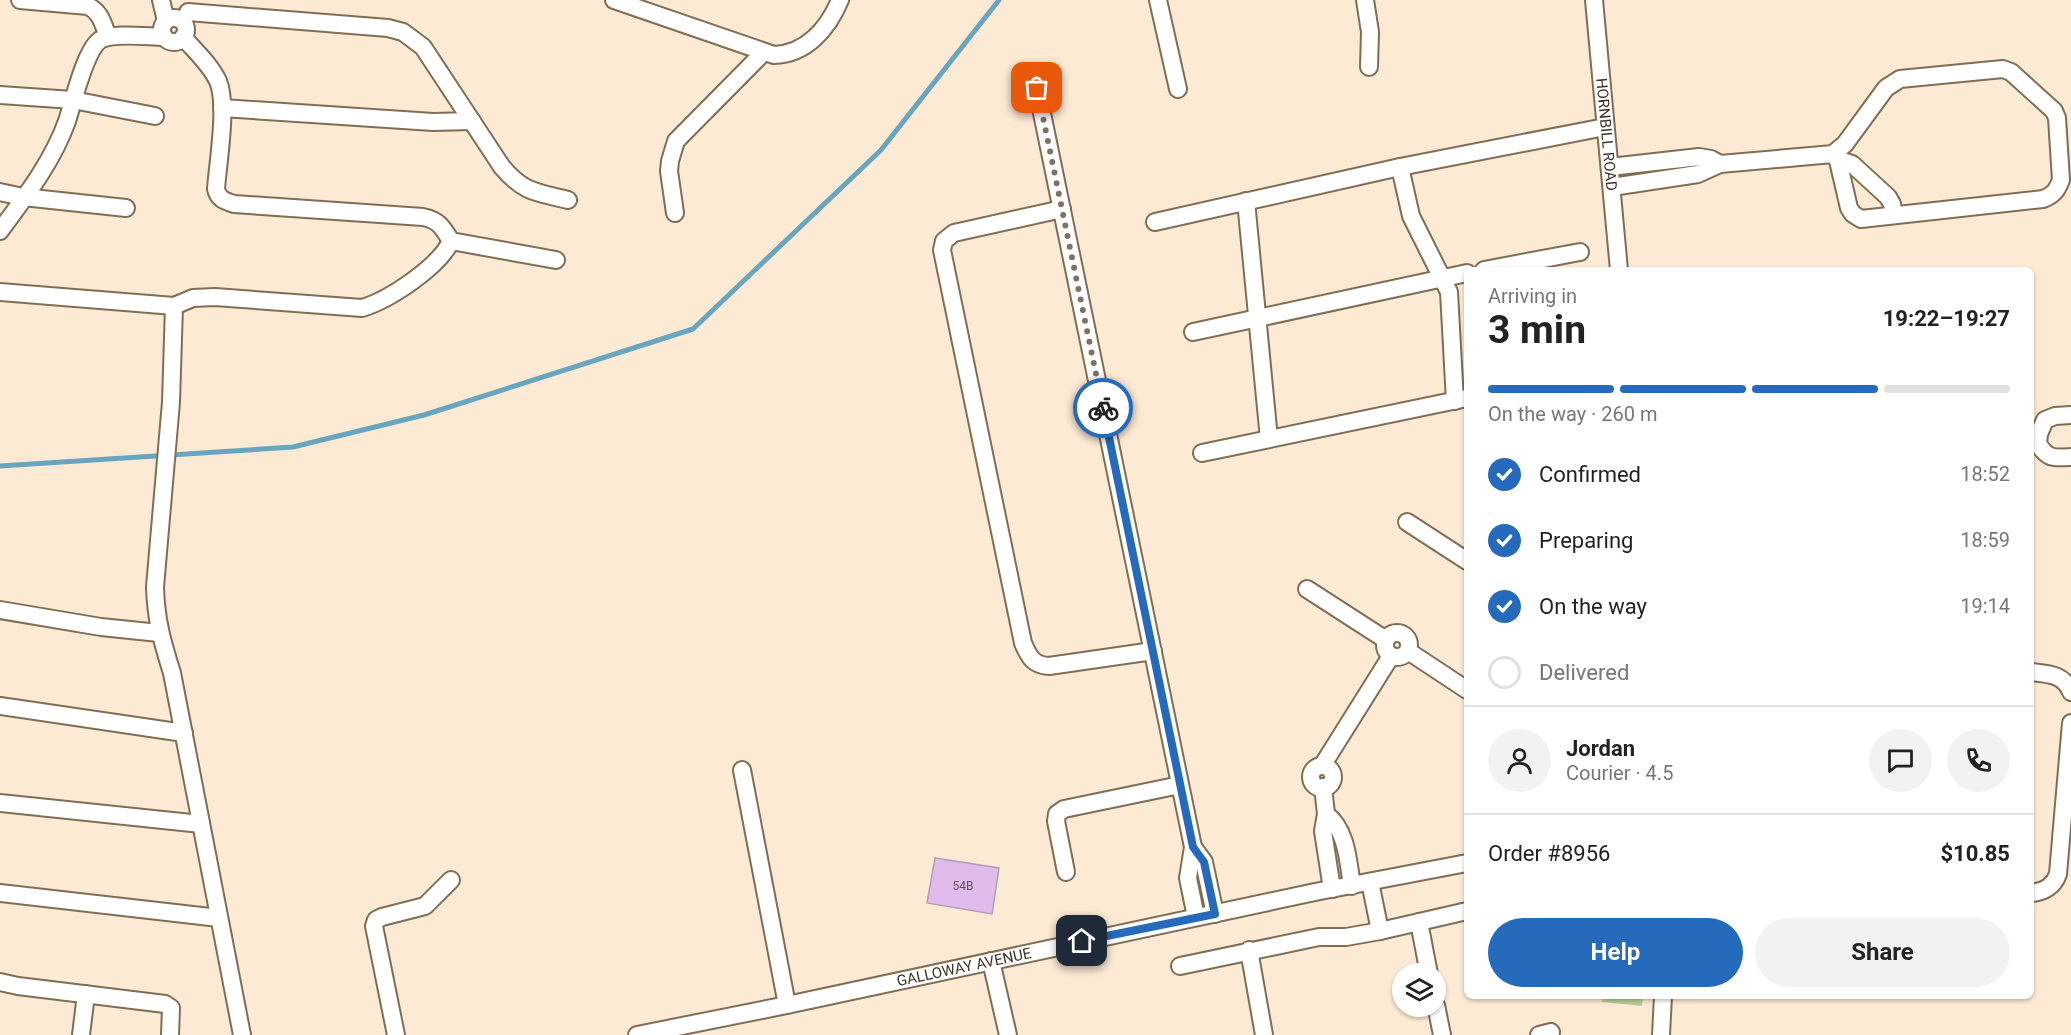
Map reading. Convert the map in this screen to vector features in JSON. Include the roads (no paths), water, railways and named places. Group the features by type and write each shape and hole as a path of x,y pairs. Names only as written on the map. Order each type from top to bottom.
{"street":[{"path":"20,0 88,6 96,9 108,37"},
{"path":"161,0 165,29 173,42 186,18"},
{"path":"614,0 763,53 786,55 805,46 828,23 840,0"},
{"path":"1158,0 1178,89"},
{"path":"1365,0 1370,32 1369,68"},
{"name":"HORNBILL ROAD","path":"1594,0 1619,267"},
{"path":"186,18 219,83 222,108 216,189 221,199 234,204 434,219 450,241 556,260"},
{"path":"186,18 388,28 403,32 423,47 502,167 521,186 531,191 568,200"},
{"path":"0,231 57,145 81,75 95,45 108,37 165,29"},
{"path":"675,213 669,171 676,141 763,53"},
{"path":"2003,69 2019,78 2054,111 2057,118 2061,180 2058,189 2052,195 2043,198 1861,219 1849,208 1836,156 1886,88 1900,79 2003,69"},
{"path":"1037,88 1193,847 1188,878 1196,917"},
{"path":"0,95 73,100 155,116"},
{"path":"222,108 433,123 472,122"},
{"path":"1155,222 1400,167 1605,127"},
{"path":"1611,186 1698,174 1720,164 1836,156 1849,162 1873,182 1891,201 1894,215"},
{"path":"1610,167 1699,157 1711,159 1720,164"},
{"path":"1202,453 1461,399 1449,292 1412,216 1400,167"},
{"path":"0,192 23,197 126,208"},
{"path":"1246,201 1269,438"},
{"path":"1062,209 951,235 944,241 943,246 1023,643 1033,663 1049,666 1153,651"},
{"path":"0,292 174,306 193,298 215,297 362,308 384,300 425,270 444,252 450,241"},
{"path":"1500,267 1580,252"},
{"path":"1193,332 1464,274"},
{"path":"174,306 171,402 155,587 156,613 159,633 172,673 242,1035"},
{"path":"2071,415 2055,416 2045,420 2034,444 2045,454 2055,458 2071,457"},
{"path":"1407,522 1464,559"},
{"path":"1307,588 1389,648"},
{"path":"0,610 94,626 159,633"},
{"path":"1332,889 1323,831 1326,814 1323,787 1314,783 1312,774 1317,767 1322,766 1389,648 1393,634 1401,634 1408,639 1408,651 1464,688"},
{"path":"2034,673 2059,677 2071,692"},
{"path":"0,706 184,734"},
{"path":"2034,893 2044,891 2052,885 2058,874 2071,723"},
{"path":"742,770 787,1005"},
{"path":"1066,872 1056,821 1057,814 1064,809 1180,785"},
{"path":"0,803 201,824"},
{"path":"1326,814 1339,827 1352,886"},
{"path":"1193,847 1206,868 1215,914"},
{"name":"GALLOWAY AVENUE","path":"638,1035 662,1032 1196,917 1464,864"},
{"path":"396,1035 374,926 376,921 382,917 425,906 450,880"},
{"path":"1370,882 1380,931"},
{"path":"0,893 219,918"},
{"path":"1180,966 1319,937 1346,937 1380,931 1464,912"},
{"path":"1419,922 1427,963"},
{"path":"1249,950 1264,1035"},
{"path":"991,961 1008,1035"},
{"path":"0,982 168,1005 172,1014 170,1035"},
{"path":"81,1035 86,994"},
{"path":"1661,1035 1663,999"},
{"path":"1438,1017 1442,1035"}],"waterway":[{"path":"0,466 293,447 424,415 693,329 881,150 999,0"}]}
